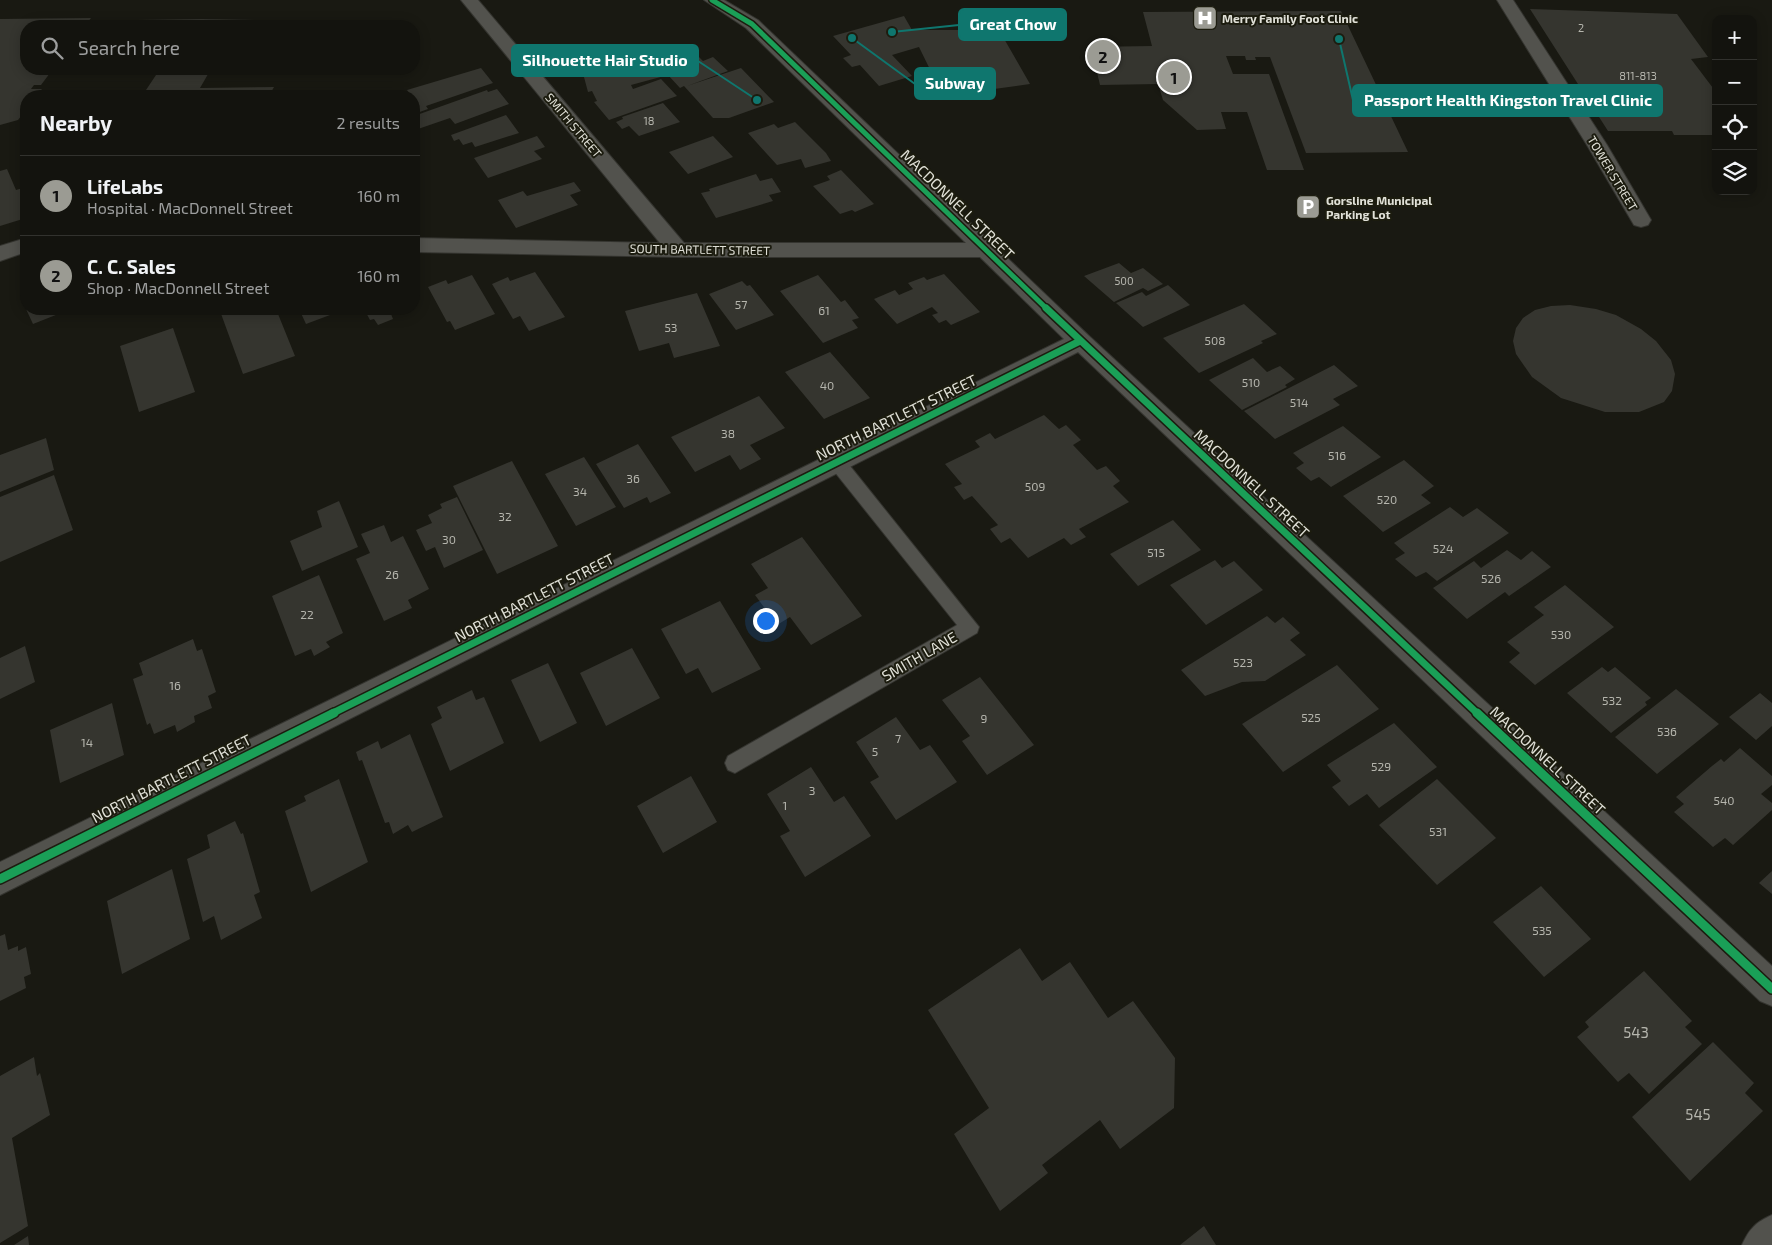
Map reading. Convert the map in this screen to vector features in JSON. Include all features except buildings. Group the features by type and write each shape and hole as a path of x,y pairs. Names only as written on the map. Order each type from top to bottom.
{"street":[{"name":"SMITH STREET","path":"470,0 678,250"},
{"name":"MACDONNELL STREET","path":"712,0 752,24 1080,341 1772,989"},
{"name":"TOWER STREET","path":"1505,0 1597,145 1641,220"},
{"name":"SOUTH BARTLETT STREET","path":"420,245 678,250 986,250"},
{"path":"0,254 20,248"},
{"name":"NORTH BARTLETT STREET","path":"0,879 1080,341"},
{"path":"1761,1245 1772,1234"}],"lane":[{"name":"SMITH LANE","path":"735,763 970,627 836,461"}],"cycle path":[{"path":"712,0 752,24 1080,341 1772,989"},
{"path":"0,879 1080,341"}],"place":[{"name":"Merry Family Foot Clinic","path":"1205,18"},
{"name":"Great Chow","path":"892,32"},
{"name":"Subway","path":"852,38"},
{"name":"Passport Health Kingston Travel Clinic","path":"1339,39"},
{"name":"C. C. Sales","path":"1103,56"},
{"name":"LifeLabs","path":"1174,77"},
{"name":"Silhouette Hair Studio","path":"757,100"},
{"name":"Gorsline Municipal Parking Lot","path":"1308,207"}]}
